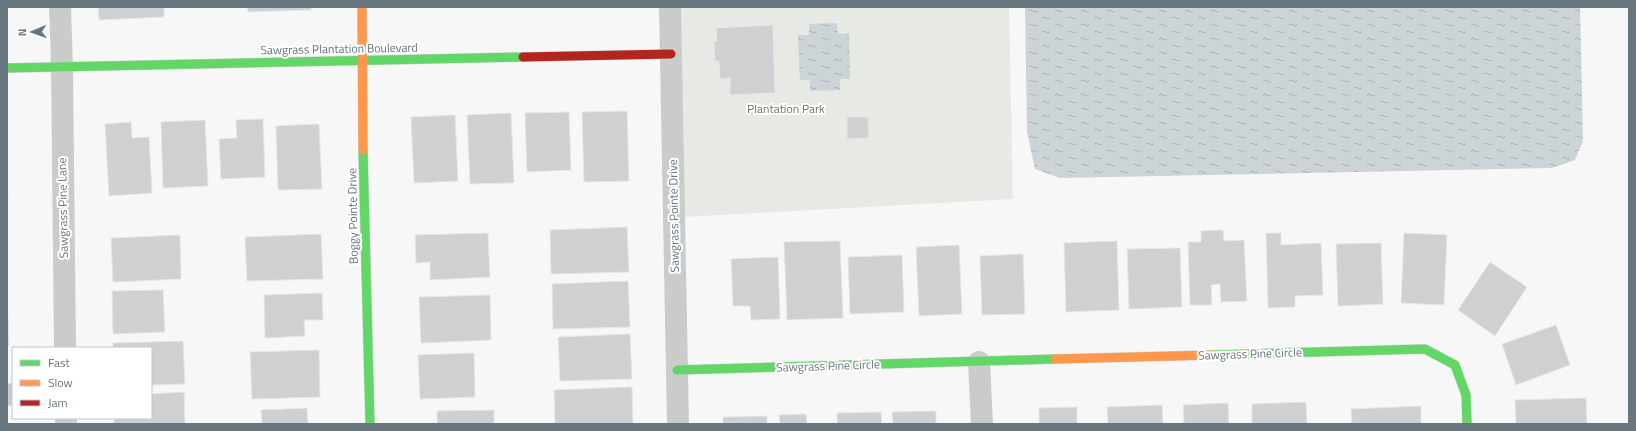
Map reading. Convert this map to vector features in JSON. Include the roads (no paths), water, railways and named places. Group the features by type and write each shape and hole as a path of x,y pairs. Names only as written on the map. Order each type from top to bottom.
{"street":[{"name":"Sawgrass Pine Lane","path":"60,7 65,347"},
{"name":"Boggy Pointe Drive","path":"362,7 370,424"},
{"name":"Sawgrass Pointe Drive","path":"670,7 678,424"},
{"name":"Sawgrass Plantation Boulevard","path":"7,68 671,54"},
{"name":"Sawgrass Pine Circle","path":"677,370 1425,349 1454,365 1466,395 1467,424"},
{"path":"979,362 982,424"}],"water":[{"path":"1025,7 1580,7 1583,141 1575,160 1552,168 1060,178 1035,169 1027,132"},
{"path":"837,23 838,34 849,33 850,79 840,79 840,90 810,91 810,80 800,80 798,35 809,35 809,24"}],"park label":[{"name":"Plantation Park","path":"786,109"}]}
